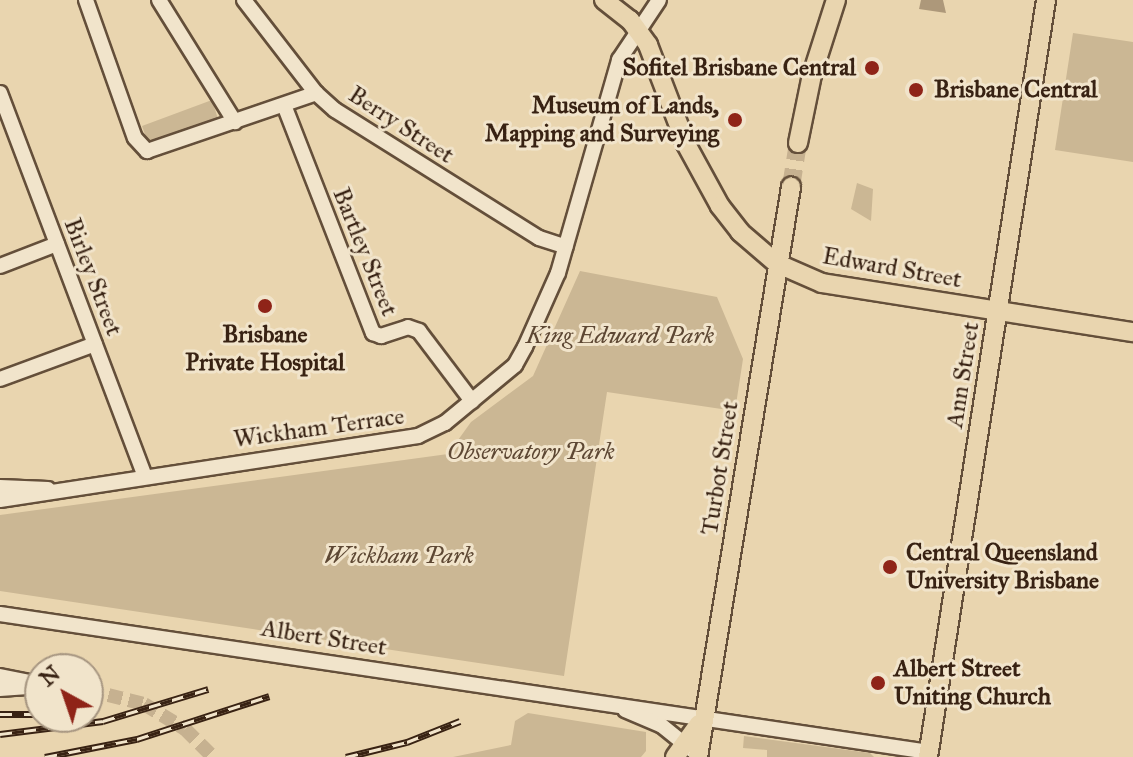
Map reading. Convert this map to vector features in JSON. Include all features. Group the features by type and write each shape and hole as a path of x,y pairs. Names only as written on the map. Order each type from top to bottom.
{"main road":[{"path":"604,0 638,30"},
{"path":"798,143 803,111 836,0"},
{"name":"Ann Street","path":"928,754 1046,0"},
{"name":"Edward Street","path":"638,30 708,186 740,232 779,264 822,283 1133,332"},
{"name":"Turbot Street","path":"689,753 705,711 791,187"}],"street":[{"path":"86,0 143,149 155,151 316,93"},
{"path":"159,0 235,122"},
{"name":"Berry Street","path":"244,0 316,93 539,238 566,247"},
{"name":"Wickham Terrace","path":"0,487 48,489 418,436 472,401 515,365 566,247 619,60 659,0"},
{"name":"Birley Street","path":"0,93 145,476"},
{"name":"Bartley Street","path":"284,105 373,333 381,336 408,327 419,331 472,401"},
{"path":"0,266 57,244"},
{"path":"0,379 95,344"},
{"name":"Wickham Terrace","path":"0,500 34,496 48,489"},
{"name":"Albert Street","path":"0,604 32,615"},
{"name":"Albert Street","path":"0,614 32,615 610,704 705,711 928,754"},
{"path":"0,679 24,683"},
{"path":"0,689 24,687"},
{"name":"Albert Street","path":"610,704 661,725 689,753"}],"green space":[{"path":"1073,33 1133,42 1133,162 1055,150"},
{"path":"212,100 218,119 154,143 147,140 142,126"},
{"path":"857,183 873,189 871,221 851,209"},
{"name":"Wickham Park","path":"580,271 717,297 743,359 735,411 607,392 564,676 0,591 0,515 448,454 471,422 533,376"},
{"path":"528,713 646,732 646,751 641,757 453,757 511,745 515,721"},
{"path":"744,736 870,753 874,757 767,757 767,750 743,748"}],"shaded area":[{"path":"921,0 943,0 946,13 919,9"}],"tunnel":[{"path":"791,187 798,143"},
{"path":"104,694 144,704 185,729 213,757"}],"railway":[{"path":"0,734 103,721 208,689"},
{"path":"45,757 137,739 269,696"},
{"path":"0,714 24,714"},
{"path":"346,757 407,742 460,721"}],"place":[{"name":"Sofitel Brisbane Central","path":"872,68"},
{"name":"Brisbane Central","path":"916,90"},
{"name":"Museum of Lands, Mapping and Surveying","path":"735,120"},
{"name":"Brisbane Private Hospital","path":"265,306"},
{"name":"Central Queensland University Brisbane","path":"890,567"},
{"name":"Albert Street Uniting Church","path":"878,683"}],"park label":[{"name":"King Edward Park","path":"620,336"},
{"name":"Observatory Park","path":"531,452"}]}
